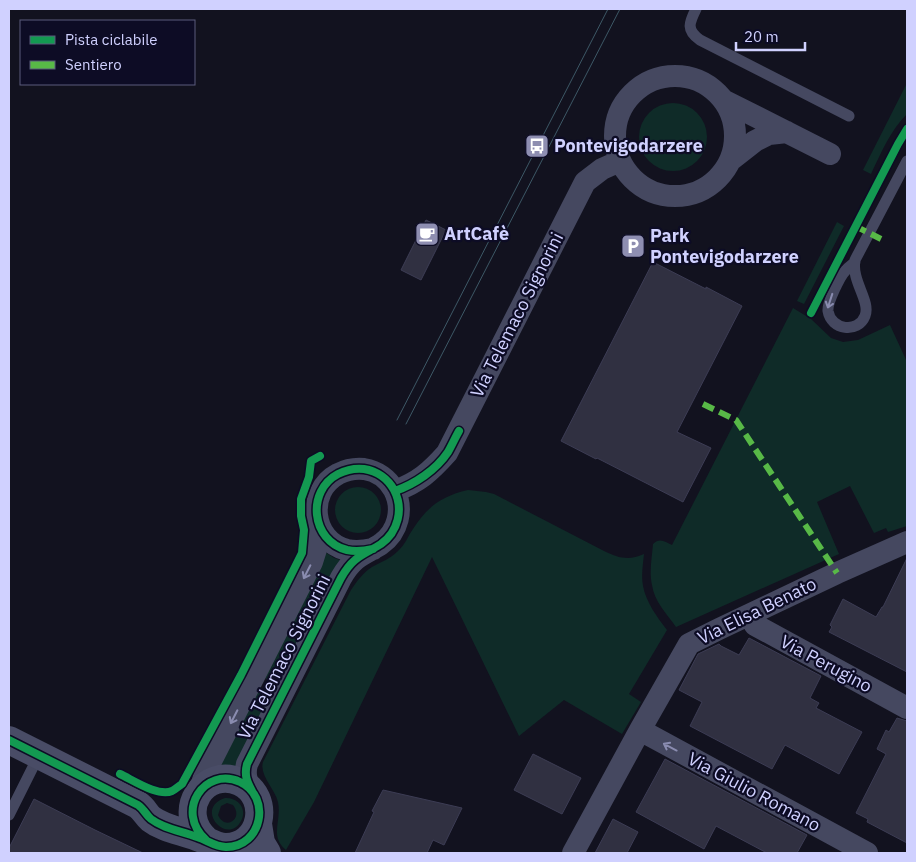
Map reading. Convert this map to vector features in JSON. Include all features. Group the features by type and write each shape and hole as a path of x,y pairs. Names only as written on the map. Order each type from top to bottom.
{"main road":[{"path":"9,740 138,805 155,821 218,846 232,846 245,841 255,830 260,817 258,804 252,791 246,785 230,779 214,781 206,785 188,804 177,808 138,805"},
{"path":"198,793 193,803 192,817 196,830 218,846"},
{"path":"258,824 261,844 267,853"}],"street":[{"path":"787,132 769,134 755,142 732,159 721,176 705,189 686,196 666,196 647,190 631,178 620,161 615,142 616,122 624,104 637,89 655,79 674,76 694,78 711,87 725,101 787,132 830,154"},
{"path":"725,101 734,120 736,139 732,159"},
{"name":"Via Telemaco Signorini","path":"395,492 428,473 447,453 585,182 602,169 620,161"},
{"name":"Via Telemaco Signorini","path":"198,793 205,773 312,562 318,543 319,525 316,507 322,489 343,471 361,469 377,473 390,484 398,499 399,516 396,525 387,539 355,560 341,578 249,758 245,776 252,791"},
{"path":"319,525 323,534 337,546 355,551 373,549"},
{"name":"Via Elisa Benato","path":"572,853 689,644 837,573 907,542"},
{"name":"Via Perugino","path":"749,615 755,626 907,708"},
{"name":"Via Giulio Romano","path":"640,730 867,853"}],"lane":[{"path":"696,9 691,19 690,27 694,35 700,40 849,116"},
{"path":"856,260 844,271 828,305 832,321 836,325 848,328 853,327 865,315 866,303 855,276 856,260 907,161"},
{"path":"9,815 39,756"}],"green space":[{"path":"907,83 907,114 882,150 871,174 863,170"},
{"path":"673,103 686,106 697,113 704,124 707,137 704,150 697,161 686,168 673,171 660,168 649,161 642,150 639,137 642,124 649,113 660,106"},
{"path":"837,222 844,226 804,304 797,301"},
{"path":"793,308 811,319 831,338 843,342 858,340 890,325 907,362 907,526 888,532 886,528 874,533 850,486 817,502 839,554 676,627 661,607 653,591 651,564 653,544 660,540 672,545"},
{"path":"358,487 371,491 377,497 381,510 377,523 371,529 358,533 345,529 339,523 335,510 339,497 345,491"},
{"path":"468,490 494,494 614,555 628,558 644,554 642,578 644,592 652,609 667,630 629,694 641,702 622,734 564,700 519,736 432,557 314,802 286,850 278,839 278,802 263,772 263,762 356,583 369,569 392,556 400,549 424,514 436,503 451,495"},
{"path":"325,552 343,561 280,686 261,676"},
{"path":"255,689 273,699 238,767 218,767"},
{"path":"229,798 234,799 240,804 243,816 235,828 229,830 222,828 216,823 212,810 216,803","holes":["227,803 233,805 236,810 235,819 229,823 221,820 218,815 221,806"]}],"building":[{"path":"426,220 446,230 421,280 401,270"},
{"path":"653,262 742,306 677,432 711,448 683,502 561,441"},
{"path":"907,558 907,672 829,632 832,627 830,625 843,599 876,617 883,607"},
{"path":"749,638 821,676 810,698 819,703 816,708 862,732 839,774 785,745 772,769 690,726 702,702 679,690 698,654 719,644 739,655"},
{"path":"897,718 907,721 907,843 867,822 868,819 856,813 886,754 877,749 886,730 889,732"},
{"path":"533,754 581,778 562,814 514,790"},
{"path":"665,759 807,835 797,853 767,853 716,826 704,849 636,812"},
{"path":"383,790 462,808 444,845 433,840 427,853 355,853 374,812 372,811"},
{"path":"34,799 143,853 9,853 9,848"},
{"path":"613,819 638,832 627,853 595,853"}],"tram line":[{"path":"397,420 608,9"},
{"path":"406,424 620,9"}],"marked path":[{"path":"855,226 881,239"},
{"path":"703,404 736,420 837,573"}],"cycle path":[{"path":"811,313 907,129"},
{"path":"395,491 417,480 437,465 448,452 459,431"},
{"path":"120,774 160,792 172,791 182,784 241,675 302,553 304,530 301,516 301,499 309,477 311,461 320,456"},
{"path":"252,791 246,778 247,764 341,578 355,560 364,553 368,552 371,550 374,548 378,546 387,539 398,520 399,505 397,497 392,486 385,479 378,474 364,469 347,470 328,482 321,492 317,503 317,515 320,526 326,537 335,545 354,551 370,550 373,549"},
{"path":"9,740 138,805 151,819 162,825 222,847 238,845 248,839 255,830 259,809 256,798 250,789 240,782 227,779 215,780 205,786 198,794 193,805 193,816 197,829 206,840"}],"place":[{"name":"Pontevigodarzere","path":"537,146"},
{"name":"ArtCafè","path":"427,234"},
{"name":"Park Pontevigodarzere","path":"633,246"}]}
